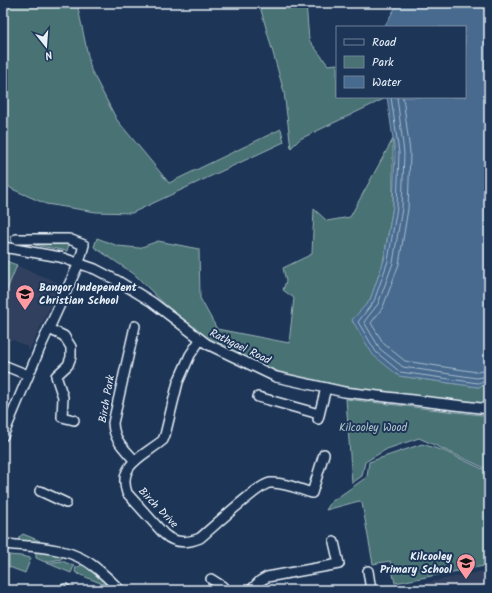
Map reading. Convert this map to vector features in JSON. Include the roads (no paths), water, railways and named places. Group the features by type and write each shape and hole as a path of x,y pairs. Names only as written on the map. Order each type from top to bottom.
{"street":[{"path":"3,436 28,375 78,263 84,245 68,240 16,239"},
{"name":"Rathgael Road","path":"3,247 60,257 95,269 152,302 200,340 225,354 276,378 364,394 489,409"},
{"path":"49,329 67,333 71,347 71,357 68,365 56,376 63,397 62,417 74,420"},
{"name":"Birch Park","path":"131,330 113,423 114,433 117,440 135,461"},
{"name":"Birch Drive","path":"200,340 190,355 178,382 163,440 130,465 124,475 124,486 127,493 167,538 178,542 192,541 200,538 266,484 272,483 286,485 312,493 324,454"},
{"path":"3,365 28,375"},
{"path":"258,396 319,416 326,388"},
{"path":"40,491 66,503"},
{"path":"251,590 260,581 267,577 338,564 334,542"},
{"path":"3,544 47,547 68,553 94,566 116,588"},
{"path":"368,571 371,590"},
{"path":"211,579 226,590"}],"water":[{"path":"398,3 489,3 489,384 478,387 399,376 373,355 352,320 370,300 384,260 393,206 395,153 387,98 466,98 466,26 385,26"}],"place":[{"name":"Bangor Independent Christian School","path":"25,311"},
{"name":"Kilcooley Primary School","path":"466,580"}],"park label":[{"name":"Kilcooley Wood","path":"373,428"}]}
